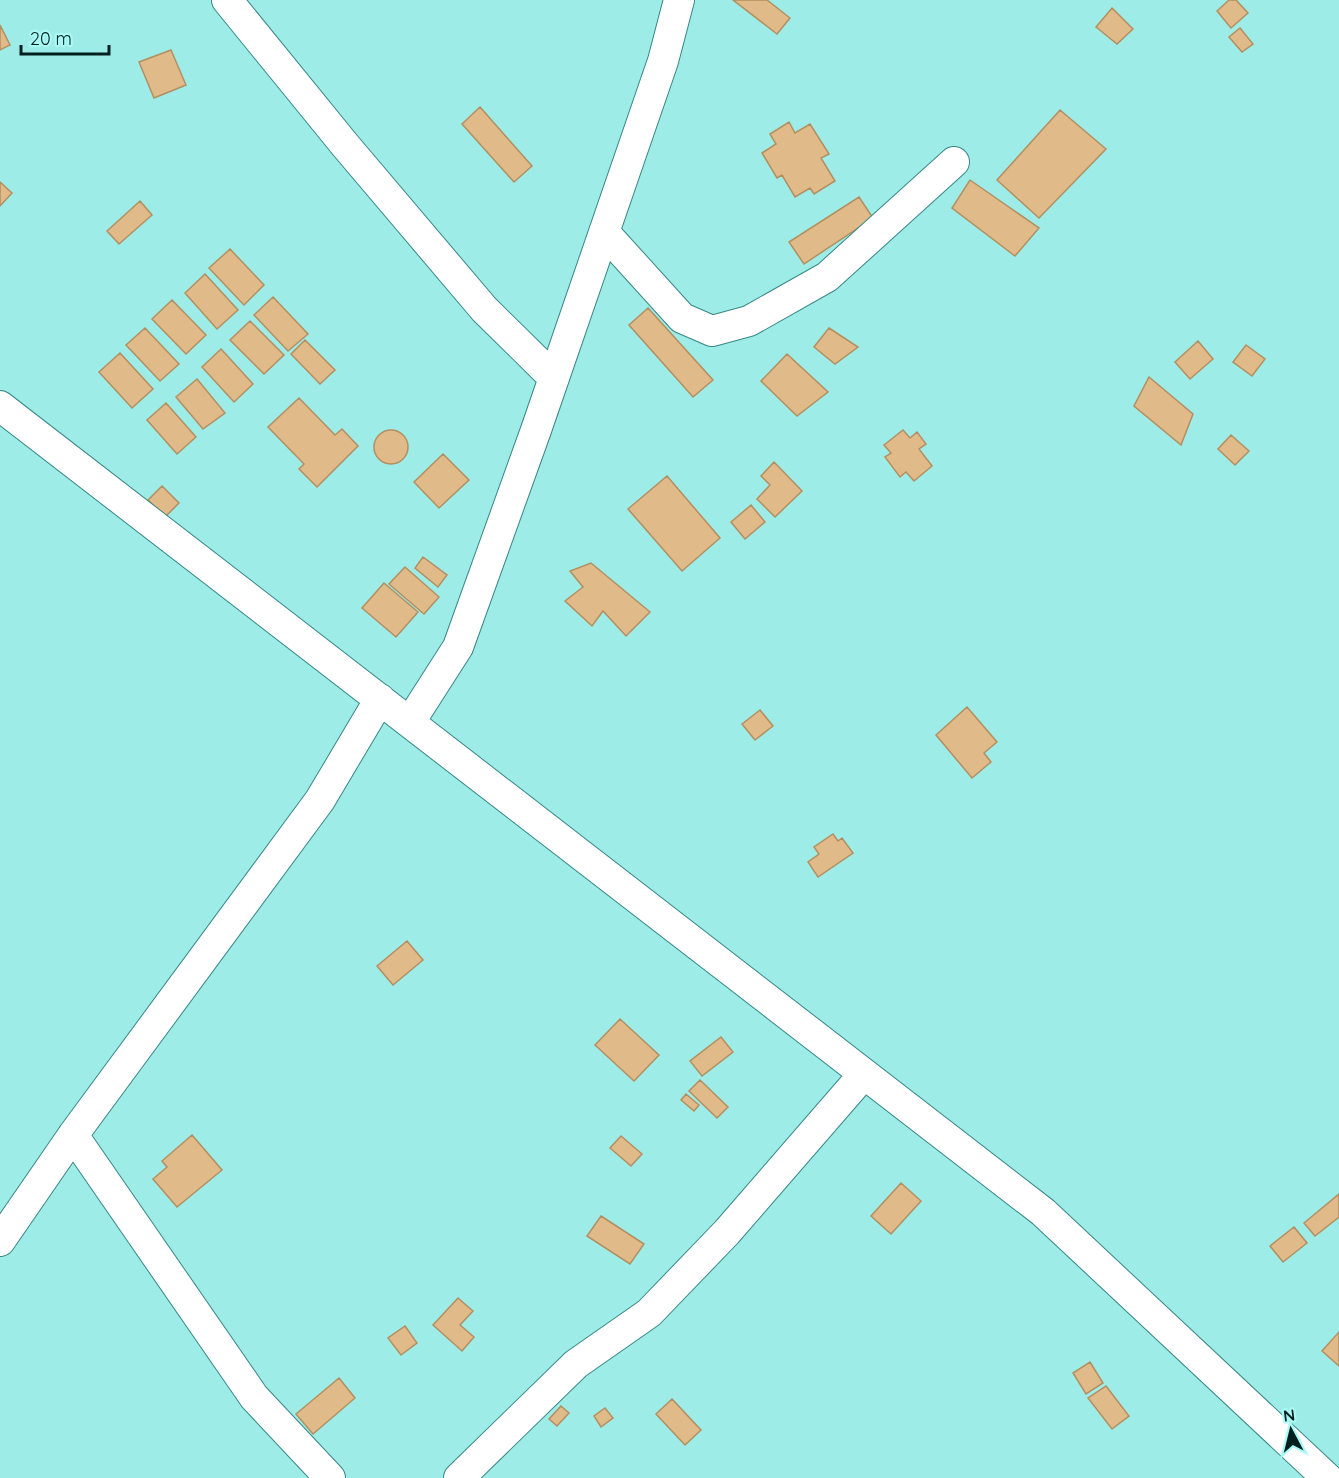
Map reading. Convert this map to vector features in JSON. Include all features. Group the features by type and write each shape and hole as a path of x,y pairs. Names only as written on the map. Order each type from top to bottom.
{"street":[{"path":"227,0 345,145 484,309 554,378"},
{"path":"410,722 458,647 663,61 680,0"},
{"path":"604,232 682,318 712,332 749,321 827,277 954,162"},
{"path":"0,406 1043,1212 1327,1478"},
{"path":"0,1241 72,1135 320,800 380,699"},
{"path":"459,1478 576,1364 650,1313 727,1232 864,1074"},
{"path":"72,1135 254,1397 330,1478"}],"building":[{"path":"733,0 767,0 790,18 777,34"},
{"path":"1229,0 1236,0 1248,13 1231,28 1217,11"},
{"path":"1112,8 1133,29 1117,44 1096,27"},
{"path":"0,25 10,45 0,50"},
{"path":"1240,28 1253,44 1242,52 1229,37"},
{"path":"171,50 186,85 154,98 139,62"},
{"path":"480,107 532,166 514,182 462,124"},
{"path":"1060,110 1106,149 1039,218 997,180"},
{"path":"789,122 795,133 810,124 829,154 821,158 835,181 814,194 810,188 795,197 782,175 777,178 762,153 776,144 770,134"},
{"path":"970,180 1039,228 1015,256 952,208"},
{"path":"0,182 12,193 0,206"},
{"path":"859,197 873,218 804,264 789,242"},
{"path":"140,201 152,215 119,244 107,231"},
{"path":"230,249 264,285 244,305 209,268"},
{"path":"205,274 238,310 217,329 185,293"},
{"path":"273,297 308,334 288,351 254,315"},
{"path":"172,300 206,335 186,354 152,319"},
{"path":"648,308 713,380 693,397 629,325"},
{"path":"250,321 284,355 264,374 230,340"},
{"path":"145,328 179,364 160,381 126,345"},
{"path":"829,328 858,347 835,364 814,347"},
{"path":"305,340 335,370 320,384 291,354"},
{"path":"1198,341 1213,359 1190,379 1175,362"},
{"path":"1246,345 1265,359 1252,376 1233,362"},
{"path":"221,349 253,384 234,402 202,367"},
{"path":"120,353 153,389 132,408 99,372"},
{"path":"787,354 828,392 797,416 761,381"},
{"path":"1149,377 1193,414 1181,445 1134,406"},
{"path":"197,379 225,413 203,429 176,397"},
{"path":"299,398 335,435 342,429 358,446 317,487 299,469 304,464 268,427"},
{"path":"166,403 196,437 177,454 147,420"},
{"path":"391,430 403,435 408,447 403,459 391,464 379,459 374,447 379,435"},
{"path":"903,430 910,438 917,432 926,444 919,449 932,466 914,481 906,472 900,477 885,457 891,453 884,445"},
{"path":"1231,435 1249,451 1235,465 1218,449"},
{"path":"443,454 469,480 439,508 414,482"},
{"path":"774,462 802,491 775,517 757,499 770,485 761,476"},
{"path":"667,476 720,538 682,571 628,509"},
{"path":"162,486 179,503 165,517 148,500"},
{"path":"751,505 765,522 745,539 731,522"},
{"path":"423,557 447,575 438,587 415,568"},
{"path":"591,563 650,612 626,636 603,611 592,626 565,601 583,587 570,571"},
{"path":"405,567 439,597 424,614 389,584"},
{"path":"384,583 418,612 396,637 362,608"},
{"path":"967,707 997,742 984,753 991,762 972,778 936,735"},
{"path":"760,710 773,726 755,740 742,724"},
{"path":"833,834 838,841 842,838 853,853 818,877 808,862 819,854 814,847"},
{"path":"407,941 423,960 393,985 377,966"},
{"path":"620,1019 659,1055 634,1081 595,1045"},
{"path":"721,1037 733,1052 702,1076 690,1061"},
{"path":"700,1080 728,1107 717,1118 689,1091"},
{"path":"686,1094 699,1105 694,1111 681,1100"},
{"path":"192,1135 222,1170 177,1207 153,1179 167,1167 162,1161"},
{"path":"621,1136 642,1154 631,1166 610,1148"},
{"path":"901,1183 921,1201 891,1234 871,1216"},
{"path":"1339,1194 1339,1217 1315,1236 1304,1223"},
{"path":"601,1216 644,1244 630,1264 587,1236"},
{"path":"1294,1227 1307,1243 1283,1262 1270,1246"},
{"path":"458,1298 473,1311 460,1325 474,1337 462,1351 433,1325"},
{"path":"405,1326 417,1343 401,1355 388,1338"},
{"path":"1339,1332 1339,1366 1322,1351"},
{"path":"1090,1362 1103,1383 1086,1394 1073,1373"},
{"path":"339,1378 355,1398 313,1434 296,1414"},
{"path":"1106,1386 1129,1416 1112,1429 1088,1398"},
{"path":"672,1399 701,1430 685,1445 656,1414"},
{"path":"561,1406 569,1413 557,1426 549,1419"},
{"path":"605,1408 613,1418 601,1427 594,1416"}]}
